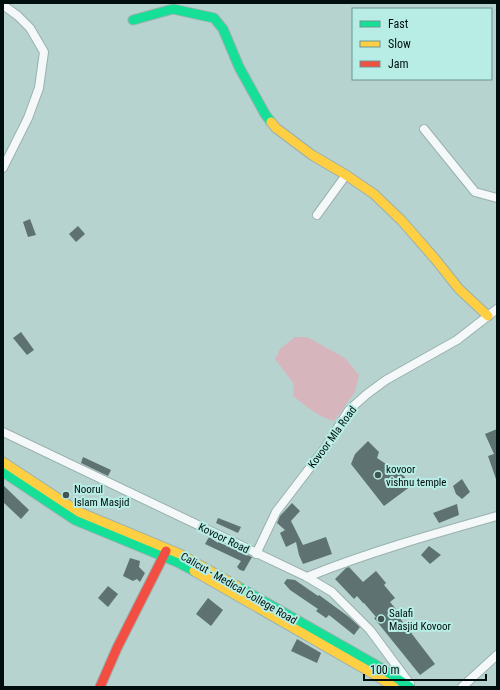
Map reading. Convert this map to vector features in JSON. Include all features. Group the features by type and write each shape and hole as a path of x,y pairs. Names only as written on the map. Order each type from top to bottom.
{"main road":[{"path":"133,20 173,9 214,18 223,29 239,68 261,108 276,128 312,155 374,194 402,221 459,289 488,316"},
{"path":"3,462 79,512 125,536 165,552 387,685"},
{"path":"3,472 75,520 92,528 125,536"},
{"path":"100,687 117,648 165,552"},
{"name":"Calicut - Medical College Road","path":"165,552 210,570 411,687"}],"street":[{"path":"3,5 18,16 30,28 44,52 39,88 28,118 3,168"},
{"path":"424,129 475,192 497,198"},
{"path":"316,215 346,175"},
{"name":"Kovoor Mla Road","path":"256,554 276,512 325,448 349,410 386,380 457,340 497,309"},
{"name":"Kovoor Road","path":"3,432 307,577 332,592 370,630 411,687"},
{"path":"307,577 342,563 433,534 497,516"},
{"path":"462,687 497,655"}],"shaded area":[{"path":"295,337 307,337 345,358 359,375 355,392 334,421 317,414 293,396 294,384 275,359 280,349"}],"building":[{"path":"30,219 36,235 28,237 23,222"},
{"path":"78,226 85,234 76,242 69,234"},
{"path":"21,332 34,350 27,355 13,338"},
{"path":"497,429 496,479 488,456 494,454 485,434"},
{"path":"368,441 379,452 377,458 404,476 411,486 384,506 351,464 355,454"},
{"path":"83,457 111,470 108,476 81,463"},
{"path":"462,479 470,492 462,499 456,494 453,486"},
{"path":"3,485 29,510 21,519 3,502"},
{"path":"292,503 300,511 291,521 303,545 326,537 332,554 303,564 296,542 286,547 280,533 285,530 277,523 280,516"},
{"path":"457,504 459,515 439,523 433,513"},
{"path":"218,518 241,527 238,533 216,523"},
{"path":"209,537 218,543 252,557 244,571 237,567 241,561 205,544"},
{"path":"429,546 441,555 430,564 421,555"},
{"path":"130,558 140,561 139,567 145,573 140,582 137,579 133,581 123,576"},
{"path":"349,567 363,582 376,571 386,583 384,585 395,598 390,602 401,615 399,617 435,664 420,675 374,618 376,617 364,603 357,596 354,599 335,579"},
{"path":"287,579 295,580 318,596 319,595 360,627 354,635 329,615 326,618 316,611 318,609 290,590 284,583"},
{"path":"108,586 118,594 108,607 98,598"},
{"path":"208,598 223,610 211,626 196,614"},
{"path":"297,639 321,653 317,663 291,651"}],"traffic: fast":[{"path":"133,20 173,9 214,18 223,29 239,67 271,122"},
{"path":"3,472 75,520 177,562 194,571"},
{"path":"237,586 376,665 410,687"}],"traffic: slow":[{"path":"271,122 276,128 312,155 374,194 402,221 459,289 488,316"},
{"path":"3,462 79,512 180,554 237,586"},
{"path":"194,571 394,687"}],"traffic: jam":[{"path":"100,687 117,648 166,551"}],"place":[{"name":"kovoor vishnu temple","path":"378,475"},
{"name":"Noorul Islam Masjid","path":"66,495"},
{"name":"Salafi Masjid Kovoor","path":"381,619"}]}
